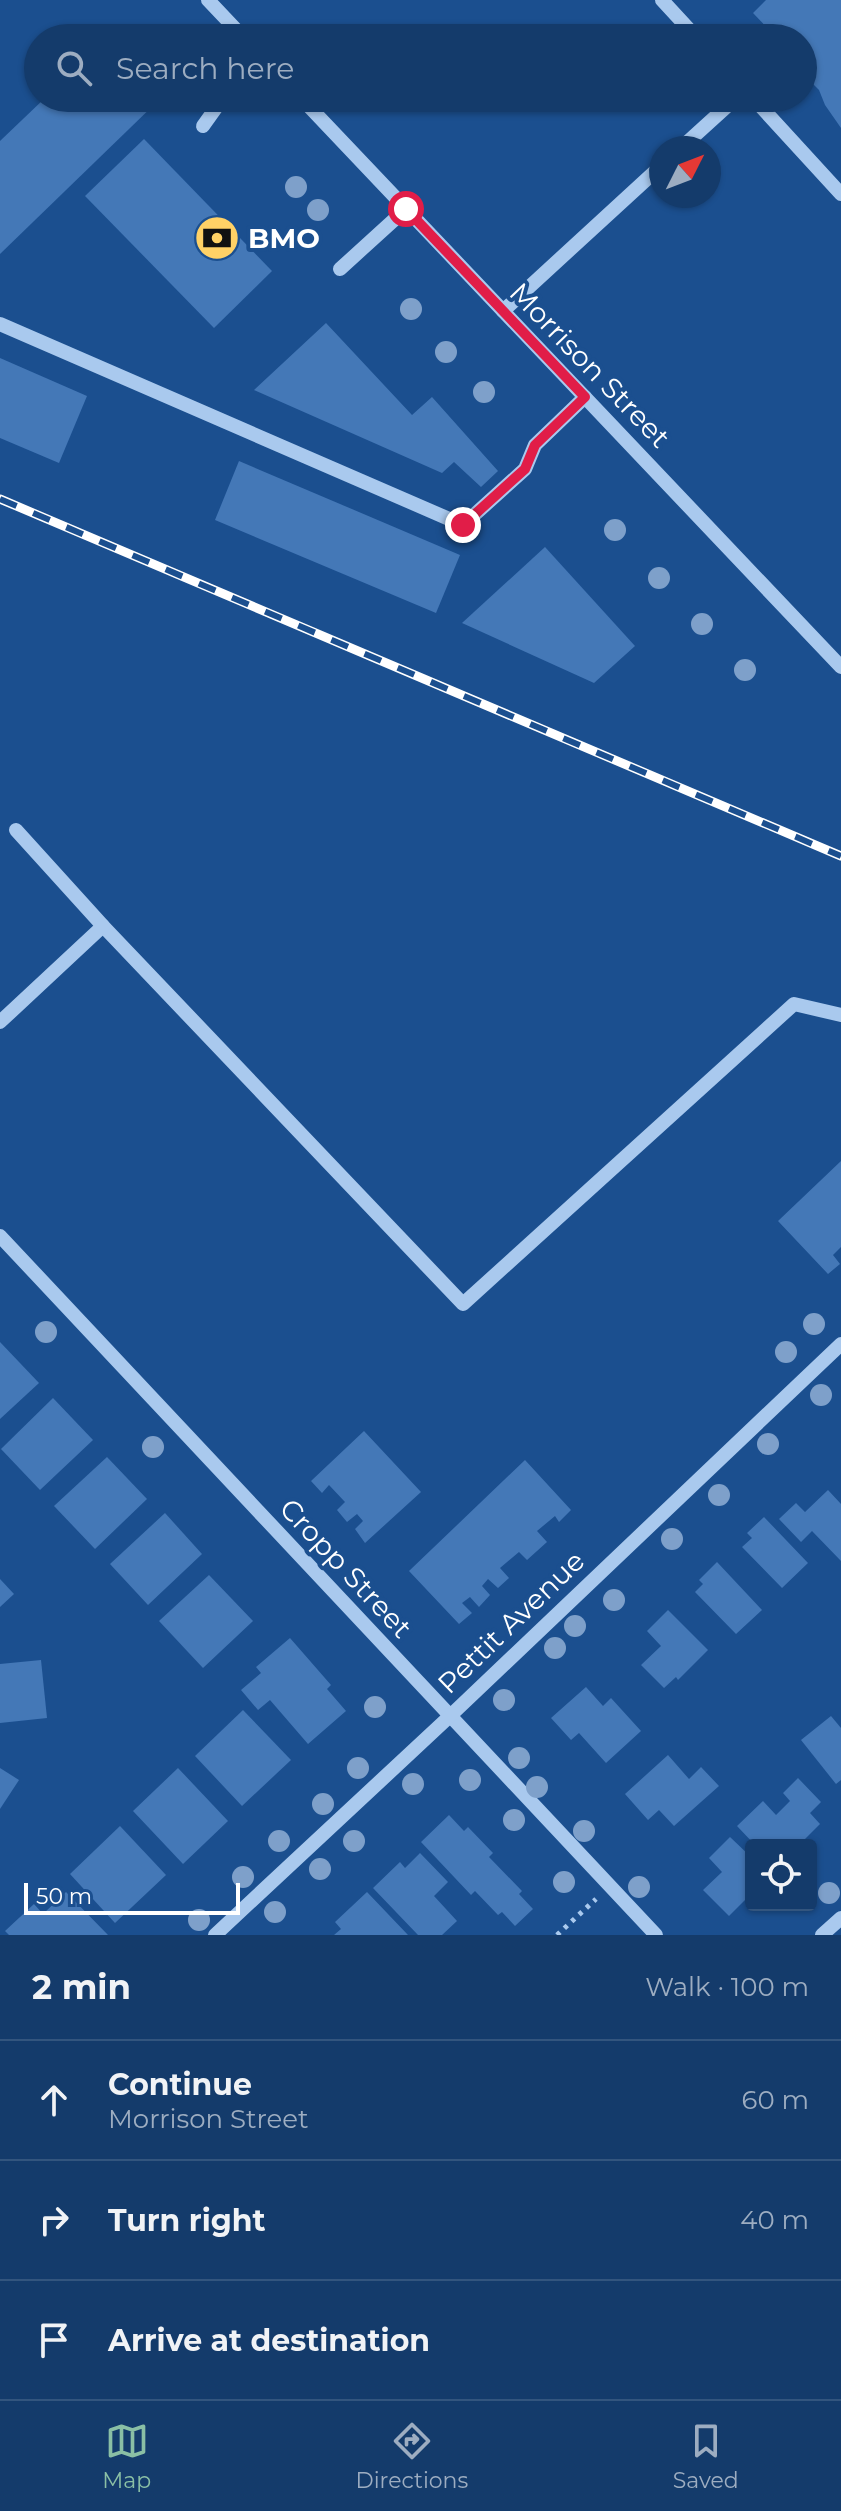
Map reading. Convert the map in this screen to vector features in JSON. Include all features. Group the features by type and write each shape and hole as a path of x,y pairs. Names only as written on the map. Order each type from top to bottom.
{"street":[{"path":"208,0 231,24"},
{"path":"662,0 684,24"},
{"path":"203,126 213,112"},
{"name":"Morrison Street","path":"314,112 841,667"},
{"path":"694,136 721,112"},
{"path":"766,112 841,194"},
{"path":"503,311 649,177"},
{"path":"340,269 406,209"},
{"path":"0,324 463,525 525,469 535,445 585,397"},
{"path":"16,830 103,926 463,1304 794,1004 841,1015"},
{"path":"0,1022 103,926"},
{"name":"Cropp Street","path":"0,1236 656,1935"},
{"name":"Pettit Avenue","path":"215,1935 841,1344"},
{"path":"822,1935 841,1918"}],"path":[{"path":"557,1935 611,1885"}],"building":[{"path":"766,0 841,0 841,128 817,88 817,24 764,24 753,13"},
{"path":"30,112 147,112 0,254 0,141"},
{"path":"144,139 272,271 214,328 85,196"},
{"path":"326,323 412,415 432,397 498,471 481,487 454,462 442,473 254,390"},
{"path":"0,358 87,396 59,463 0,438"},
{"path":"239,461 460,555 436,613 215,520"},
{"path":"545,547 635,646 594,683 462,623"},
{"path":"841,1161 841,1247 833,1255 840,1264 828,1274 778,1221"},
{"path":"0,1342 39,1383 0,1419"},
{"path":"53,1398 93,1440 40,1490 1,1449"},
{"path":"364,1431 421,1492 365,1543 355,1529 363,1521 357,1514 347,1522 337,1510 345,1502 329,1485 322,1493 311,1481"},
{"path":"107,1457 147,1499 95,1549 54,1506"},
{"path":"525,1460 571,1510 559,1522 555,1516 537,1531 547,1542 527,1560 519,1552 500,1568 509,1578 498,1588 488,1579 482,1586 490,1595 479,1607 470,1597 462,1603 472,1613 459,1624 409,1571"},
{"path":"828,1490 841,1504 841,1561 812,1531 801,1542 779,1519 796,1503 805,1512"},
{"path":"165,1513 202,1554 148,1605 110,1564"},
{"path":"764,1517 808,1563 782,1588 742,1547 752,1538 747,1533"},
{"path":"717,1562 762,1610 736,1634 695,1592 703,1584 699,1580"},
{"path":"209,1575 253,1621 203,1668 159,1621"},
{"path":"0,1579 14,1594 0,1607"},
{"path":"668,1610 708,1650 678,1680 676,1677 664,1688 641,1665 661,1646 647,1631"},
{"path":"290,1638 331,1685 327,1689 346,1711 308,1744 270,1700 258,1710 241,1690 261,1673 256,1667"},
{"path":"41,1660 47,1718 0,1723 0,1664"},
{"path":"586,1687 603,1706 611,1698 641,1731 606,1763 579,1733 571,1740 551,1718"},
{"path":"243,1710 291,1760 242,1806 195,1756"},
{"path":"831,1716 841,1728 841,1780 836,1784 801,1740"},
{"path":"668,1755 689,1779 701,1767 719,1786 674,1826 659,1810 648,1820 625,1794"},
{"path":"0,1768 19,1780 0,1809"},
{"path":"178,1768 228,1821 183,1864 133,1811"},
{"path":"798,1778 821,1802 810,1813 820,1824 805,1839 749,1839 737,1826 763,1801 776,1815 790,1801 783,1793"},
{"path":"449,1815 464,1831 468,1827 493,1853 489,1857 522,1891 519,1894 533,1909 515,1926 502,1912 498,1915 475,1891 471,1895 421,1842"},
{"path":"120,1826 166,1875 115,1923 70,1874"},
{"path":"730,1837 745,1851 745,1900 729,1916 703,1890 722,1872 709,1858"},
{"path":"420,1853 448,1882 434,1896 457,1921 442,1935 418,1935 373,1888 400,1862 405,1868"},
{"path":"66,1892 108,1935 9,1935 5,1931 34,1904 43,1914"},
{"path":"367,1892 408,1935 334,1935 341,1929 335,1922"}],"railway":[{"path":"0,499 841,856"}],"place":[{"name":"BMO","path":"217,238"}],"route":[{"path":"406,209 585,397 535,445 525,469 463,525"}]}
